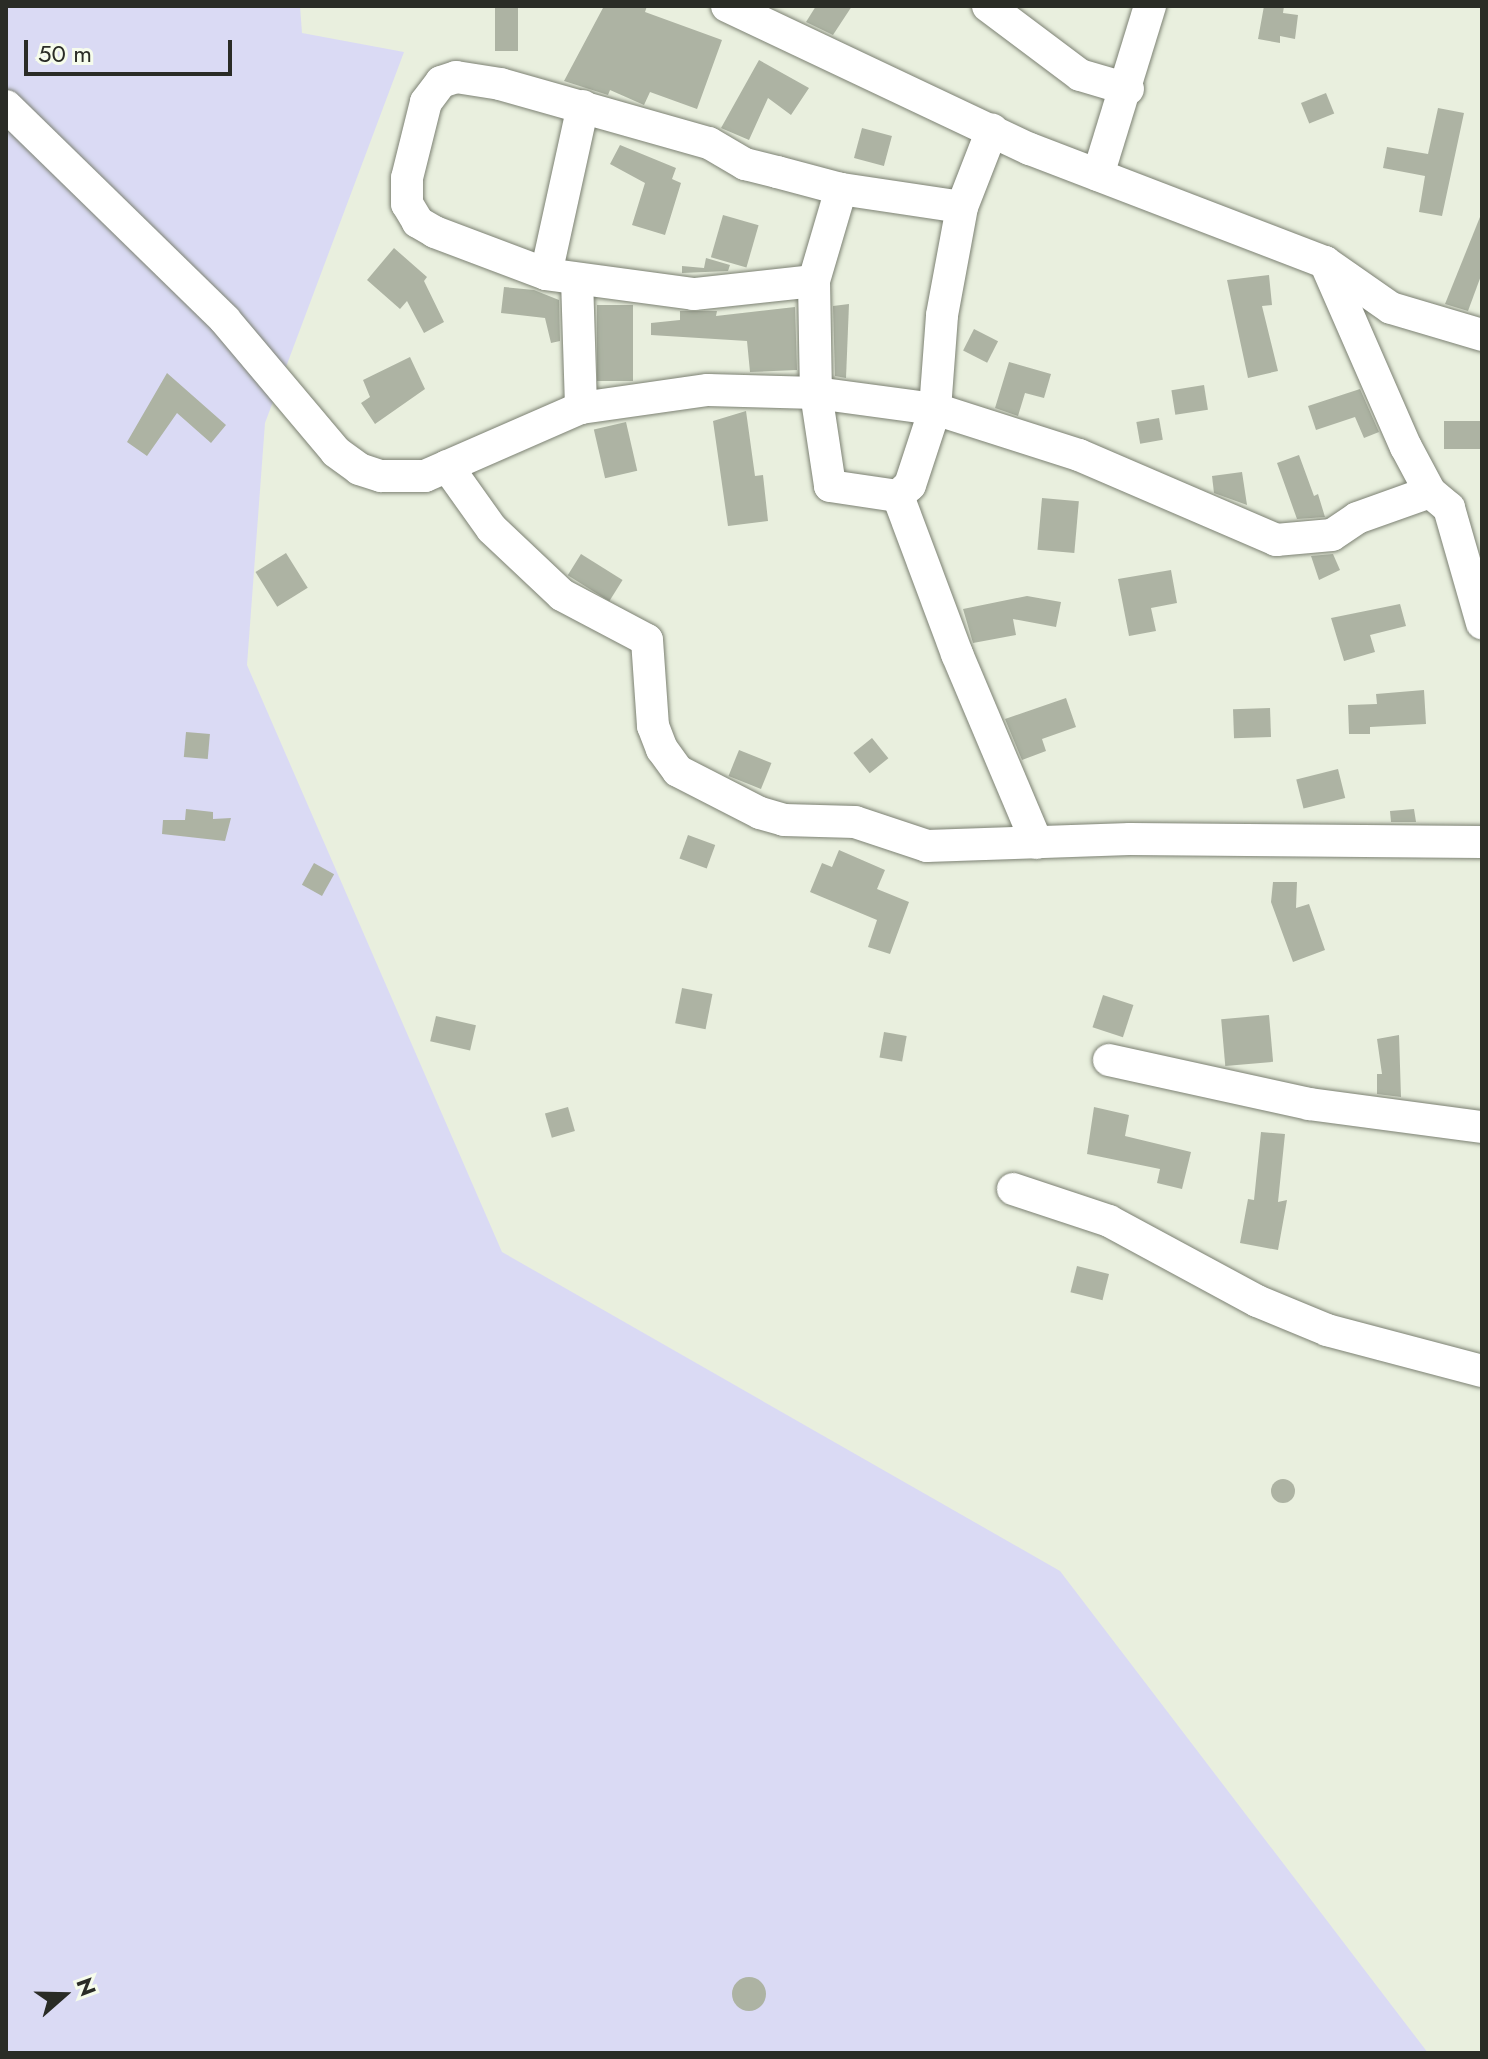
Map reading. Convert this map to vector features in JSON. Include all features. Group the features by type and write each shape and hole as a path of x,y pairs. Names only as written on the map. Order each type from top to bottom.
{"street":[{"path":"727,6 992,130 1098,175 1325,262 1391,308 1482,335"},
{"path":"988,6 1080,75 1128,89"},
{"path":"1098,175 1128,89 1150,6"},
{"path":"814,281 694,294 562,276 418,222 407,204 407,178 426,102 441,82 456,77 500,84 709,143 745,164 841,189 962,207"},
{"path":"6,106 225,320 336,452 359,469 381,476 425,476 581,408 708,390 816,393 935,409 1079,455 1276,540 1332,535 1357,518 1430,492"},
{"path":"581,408 562,276 583,106"},
{"path":"898,496 910,485 935,409 942,315 962,207 992,130"},
{"path":"841,189 814,281 816,393 830,486 898,496"},
{"path":"1325,262 1381,396 1430,492 1449,508 1482,623"},
{"path":"447,466 492,529 562,595 647,640 653,726 678,771 760,813 784,820 855,822 927,846 1482,842"},
{"path":"898,496 1037,843"},
{"path":"1109,1060 1309,1104 1482,1127"},
{"path":"1013,1189 1109,1221 1257,1301 1327,1330 1482,1371"}],"shaded area":[{"path":"6,6 300,6 302,33 404,52 265,423 247,665 502,1252 1060,1571 1428,2053 6,2053"}],"building":[{"path":"495,6 518,6 518,51 495,51"},
{"path":"604,6 647,6 645,12 722,40 697,109 650,92 644,105 610,90 608,95 564,81"},
{"path":"816,6 852,6 833,35 806,22"},
{"path":"1264,6 1284,6 1283,13 1298,15 1295,39 1280,36 1280,43 1258,39"},
{"path":"759,60 809,88 791,115 768,98 749,140 721,128"},
{"path":"1326,93 1334,113 1309,124 1301,103"},
{"path":"1438,108 1464,113 1442,216 1419,212 1425,176 1383,168 1387,147 1428,154"},
{"path":"862,128 892,136 884,166 854,158"},
{"path":"620,145 676,168 672,179 681,183 665,235 632,225 645,183 610,164"},
{"path":"1482,212 1482,273 1468,311 1445,304"},
{"path":"723,215 759,225 746,267 711,257"},
{"path":"394,248 427,277 424,281 444,322 424,333 407,301 400,309 367,280"},
{"path":"706,258 730,265 728,271 682,273 682,266 704,268"},
{"path":"1269,275 1272,305 1262,306 1278,371 1248,378 1227,280"},
{"path":"504,287 534,290 559,300 560,341 551,343 545,318 501,313"},
{"path":"849,304 846,378 835,376 833,306"},
{"path":"597,305 633,305 633,381 597,381"},
{"path":"795,307 797,370 750,372 747,341 651,335 651,323 680,320 680,311 717,311 716,316"},
{"path":"974,329 998,341 987,363 963,350"},
{"path":"410,357 425,389 375,424 361,403 370,397 363,380"},
{"path":"1009,362 1051,374 1044,398 1025,393 1018,416 995,408"},
{"path":"167,373 226,425 211,443 177,413 147,456 127,442"},
{"path":"1204,385 1208,410 1175,415 1171,390"},
{"path":"1360,389 1379,432 1364,438 1355,417 1316,430 1308,406"},
{"path":"746,411 755,476 763,475 768,521 728,526 713,421"},
{"path":"1159,418 1163,440 1140,444 1136,422"},
{"path":"1444,421 1482,421 1482,449 1444,449"},
{"path":"626,422 637,471 605,478 594,429"},
{"path":"1299,455 1314,496 1318,494 1325,517 1297,519 1277,463"},
{"path":"1242,472 1247,505 1214,493 1212,476"},
{"path":"1042,498 1079,501 1074,553 1037,550"},
{"path":"286,553 308,588 277,607 255,572"},
{"path":"581,554 623,580 609,601 568,575"},
{"path":"1333,554 1340,570 1319,580 1311,556"},
{"path":"1171,570 1177,603 1151,608 1156,631 1129,636 1118,579"},
{"path":"1027,596 1061,602 1056,627 1013,619 1016,635 973,643 963,609"},
{"path":"1400,604 1406,626 1370,635 1375,652 1344,661 1331,618"},
{"path":"1424,690 1426,724 1370,727 1370,734 1349,734 1348,705 1377,704 1376,694"},
{"path":"1066,698 1076,727 1042,739 1046,751 1022,760 1005,719"},
{"path":"1270,708 1271,737 1234,738 1233,709"},
{"path":"186,732 210,734 208,759 184,757"},
{"path":"872,738 888,758 870,773 853,753"},
{"path":"739,750 771,763 761,789 729,776"},
{"path":"1338,769 1345,798 1304,809 1296,779"},
{"path":"186,809 213,812 213,819 231,818 225,841 162,834 163,820 185,820"},
{"path":"1414,809 1416,822 1391,822 1390,811"},
{"path":"688,835 715,845 707,868 679,858"},
{"path":"839,850 885,870 877,889 909,902 890,954 868,947 877,920 810,892 822,863 832,867"},
{"path":"314,863 334,874 322,896 302,885"},
{"path":"1273,882 1297,882 1296,908 1309,904 1325,950 1293,962 1271,902"},
{"path":"682,988 712,994 706,1029 675,1023"},
{"path":"1103,995 1133,1005 1123,1037 1092,1027"},
{"path":"1269,1015 1273,1062 1225,1066 1221,1019"},
{"path":"436,1016 476,1025 470,1051 430,1041"},
{"path":"884,1032 907,1036 902,1062 879,1058"},
{"path":"1399,1035 1401,1097 1377,1094 1377,1074 1382,1074 1377,1039"},
{"path":"568,1107 575,1131 552,1138 545,1114"},
{"path":"1094,1107 1129,1115 1125,1136 1191,1152 1182,1189 1157,1183 1160,1169 1087,1154"},
{"path":"1261,1132 1285,1134 1278,1202 1287,1200 1278,1250 1240,1243 1248,1199 1254,1200"},
{"path":"1077,1266 1109,1274 1102,1300 1070,1292"},
{"path":"1283,1479 1292,1482 1295,1491 1292,1500 1283,1503 1274,1500 1271,1491 1274,1482"},
{"path":"749,1977 761,1982 766,1994 761,2006 749,2011 737,2006 732,1994 737,1982"}]}
